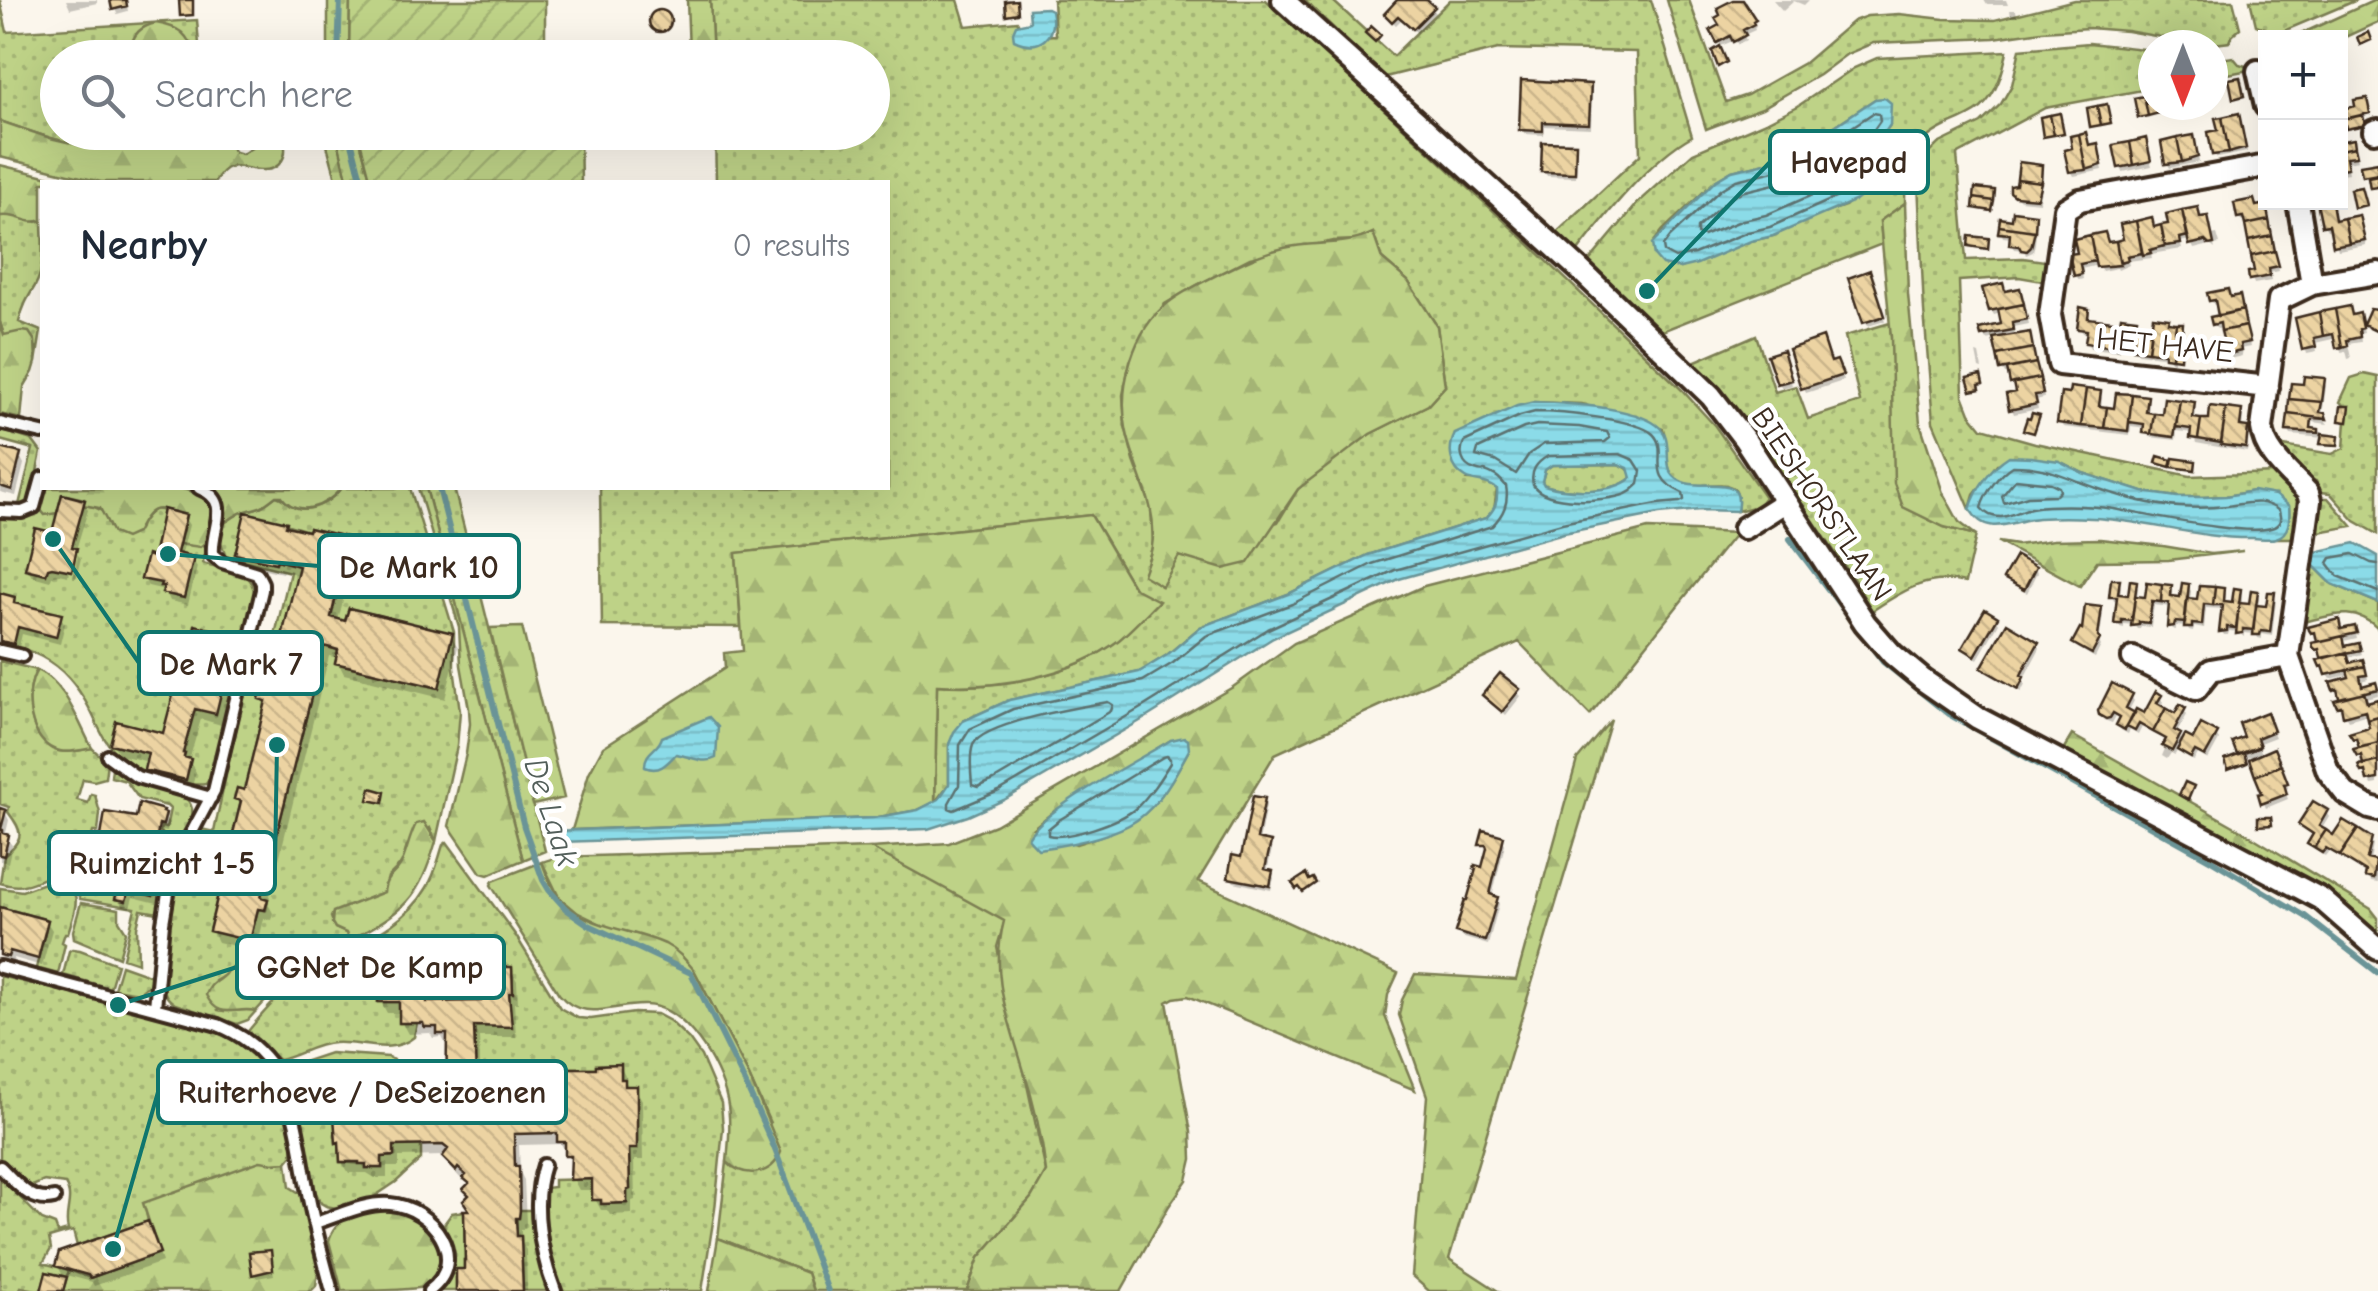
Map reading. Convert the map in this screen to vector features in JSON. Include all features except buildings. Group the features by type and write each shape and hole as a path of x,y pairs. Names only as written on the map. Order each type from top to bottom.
{"street":[{"name":"BIESHORSTLAAN","path":"1282,0 1671,356 1745,440 1865,623 1892,654 1978,718 2321,898 2378,949"},
{"name":"HET HAVE","path":"2258,167 2080,200 2065,209 2050,315 2059,364 2268,386"},
{"path":"2299,210 2312,284"},
{"path":"2378,272 2312,284 2279,300 2262,428 2265,444 2308,493 2310,501 2288,656 2328,772 2346,793 2378,810"},
{"path":"1744,528 1785,502"},
{"path":"2133,658 2196,689 2211,670 2288,656"}],"lane":[{"path":"0,423 40,433"},
{"path":"0,511 22,512 34,506 40,485"},
{"path":"155,1006 170,881 212,798 262,590 257,573 222,562 213,555 218,504 204,490"},
{"path":"0,651 22,656"},
{"path":"108,756 137,776 212,798"},
{"path":"0,967 155,1006 230,1030 256,1047 282,1080 296,1122 314,1223 332,1291"},
{"path":"544,1165 540,1188 541,1243 555,1291"},
{"path":"0,1167 30,1196 41,1200 54,1198"},
{"path":"314,1223 378,1204 404,1206 424,1216 440,1236 447,1260 441,1280 429,1291"}],"green space":[{"path":"0,0 7,32 197,20 199,40 40,40 40,134 0,121"},
{"path":"328,0 350,0 349,40 328,40"},
{"path":"350,0 545,0 545,40 349,40"},
{"path":"687,0 710,0 712,40 689,40"},
{"path":"710,0 958,0 966,26 1017,21 1026,37 1055,35 1053,0 1266,0 1682,390 1715,426 1765,497 1758,506 1737,511 1734,489 1726,485 1693,485 1673,476 1663,429 1582,404 1534,402 1468,480 1486,481 1497,489 1494,510 1486,518 1368,555 1288,594 1200,627 1140,672 1010,700 963,721 949,744 949,784 935,802 937,685 1007,683 1055,672 1099,653 1158,602 1134,588 1091,515 736,553 741,627 602,626 600,490 890,490 890,180 716,180 715,150 890,150 890,40 712,40","holes":["1373,233 1382,259 1408,281 1437,326 1445,386 1428,405 1370,434 1327,465 1298,489 1278,522 1178,555 1161,586 1144,574 1153,544 1151,507 1125,426 1123,395 1130,361 1165,304 1250,258 1357,240"]},
{"path":"1304,0 1332,0 1393,56 1450,0 1651,0 1692,136 1644,174 1575,255 1554,235 1640,155 1637,52 1498,49 1385,77"},
{"path":"1667,0 1689,0 1726,102 1747,95 1804,63 1853,21 1867,16 1995,20 2075,0 2233,0 2240,28 2228,42 2228,30 2138,33 2089,28 1994,38 1873,43 1847,54 1762,108 1706,129"},
{"path":"2250,0 2357,0 2286,30 2267,30 2256,25"},
{"path":"2378,0 2378,22 2348,36 2348,30 2309,30"},
{"path":"156,23 182,32 188,40 134,40 142,29"},
{"path":"2089,43 2138,48 2138,91 2045,108 1957,155 1966,260 2023,258 2052,262 2048,282 2019,277 1959,281 1963,395 1970,413 1982,428 2190,476 2276,473 2302,497 2296,538 2276,538 2288,525 2289,506 2253,491 2203,497 2142,492 2059,461 1997,464 1974,495 1970,509 1933,422 1918,181 1921,167 1938,144 1981,123 2001,104 2012,85 2020,49"},
{"path":"2007,51 2004,67 1987,102 1934,133 1917,148 1908,167 1905,203 1880,221 1882,244 1657,333 1586,265 1638,203 1693,153 1798,106 1854,68 1877,58","holes":["1875,99 1890,125 1873,154 1866,188 1845,206 1680,268 1652,244 1715,181 1732,171 1787,158"]},
{"path":"2233,57 2249,70 2228,74 2228,58"},
{"path":"0,121 40,135 40,150 285,152 274,168 231,167 216,180 93,180 0,157"},
{"path":"328,150 340,150 348,180 336,180"},
{"path":"340,150 363,150 370,180 347,180"},
{"path":"363,150 580,150 581,180 370,180"},
{"path":"0,165 62,180 40,180 40,220 0,216"},
{"path":"1905,203 1908,294 1920,423 1943,493 1959,522 1976,535 1944,527 1903,507 1894,483 1891,337 1880,221"},
{"path":"0,216 40,221 40,273 19,322 40,331 36,362 36,347 4,336 0,322"},
{"path":"1373,233 1382,259 1408,281 1437,326 1445,386 1428,405 1370,434 1298,489 1248,563 1223,569 1179,556 1162,586 1143,575 1152,546 1152,516 1129,443 1124,395 1131,360 1146,328 1156,314 1180,295 1251,259 1284,248 1352,240"},
{"path":"0,322 4,335 29,332 35,341 36,362 24,387 21,419 0,414"},
{"path":"1890,323 1904,507 1944,527 1976,535 1965,583 1927,583 1872,611 1754,434 1691,363 1756,335 1775,392 1796,386 1808,419 1860,402 1845,336"},
{"path":"2364,374 2378,377 2378,534 2355,521 2330,493 2321,492 2316,481 2307,479 2271,444 2332,454 2344,448 2347,408 2340,402 2351,378"},
{"path":"0,430 32,440 40,451 32,496 24,504 19,505 33,449 0,440"},
{"path":"1618,464 1630,472 1631,478 1613,487 1564,489 1544,485 1542,481 1545,470 1552,465"},
{"path":"46,490 186,490 203,496 212,508 206,542 200,547 179,544 186,515 167,510 150,512 136,533 125,538 113,533 100,508 83,505 84,499 62,494 57,513 45,515 40,509"},
{"path":"214,490 339,490 320,505 303,508 276,496 223,523 224,503"},
{"path":"339,490 411,490 454,632 460,711 457,746 436,841 430,828 407,846 402,863 388,877 384,892 333,913 335,928 352,939 324,955 307,946 279,944 266,954 262,963 250,962 215,981 218,1010 256,1011 237,1024 175,1004 167,997 164,985 180,874 201,829 214,832 255,652 270,656 290,572 226,556 220,540 223,523 276,496 304,509 322,504","holes":["246,512 308,531 309,528 350,538 331,617 345,621 349,608 453,634 438,688 336,663 338,650 324,646 261,897 268,899 266,910 258,909 250,941 209,930 241,801 234,799 237,788 244,790 266,701 259,699 262,688 269,690 299,566 235,553"]},
{"path":"419,490 427,490 523,860 488,875 481,873 449,826 470,724 459,627"},
{"path":"427,490 455,490 545,851 523,860"},
{"path":"62,494 85,500 84,505 101,511 109,527 140,527 142,519 155,509 186,515 190,544 206,542 203,563 243,575 253,587 255,596 212,775 206,784 167,779 124,760 111,748 78,689 63,672 34,653 0,643 0,517 22,518 40,509 45,515 57,513"},
{"path":"2322,498 2328,498 2352,526 2319,532"},
{"path":"1091,515 1134,588 1159,601 1119,640 1056,672 984,685 937,685 935,802 918,810 873,818 572,830 589,773 603,747 725,668 724,653 743,651 736,553"},
{"path":"1648,529 1736,533 1590,715 1519,642 1275,754 1198,881 1398,973 1388,995 1385,1016 1415,1090 1188,996 1174,998 1167,1002 1191,1132 1192,1159 1187,1180 1121,1291 967,1291 979,1258 1031,1198 1046,1172 1033,1105 1002,994 999,959 1004,921 871,848 949,843 995,825 1233,687 1294,643 1424,586","holes":["1171,740 1189,750 1156,801 1123,827 1076,844 1033,828"]},
{"path":"2100,539 2211,554 2243,551 2168,560 2097,561 2080,586 1998,542 2017,545"},
{"path":"2309,561 2332,584 2378,603 2378,629 2369,621 2350,615 2299,623"},
{"path":"522,627 564,798 533,805 490,628"},
{"path":"0,661 37,670 30,690 31,712 44,742 61,752 92,748 107,762 105,778 83,779 77,800 88,803 91,794 95,795 100,813 98,832 93,832 86,859 105,864 100,886 118,889 116,898 125,901 129,890 161,862 169,863 158,913 141,910 137,927 138,963 123,958 135,908 80,899 74,884 60,874 25,885 0,883 4,856 20,835 9,807 0,804"},
{"path":"37,670 56,684 92,748 60,751 41,739 30,704"},
{"path":"1611,720 1449,1259 1498,1291 1429,1291 1412,1276 1427,1096 1399,1015 1402,1000 1415,974 1516,980 1577,760"},
{"path":"2072,735 2371,909 2378,918 2378,945 2061,753"},
{"path":"112,768 131,782 185,797 190,804 192,818 172,853 159,847 161,827 166,828 170,809 139,799 126,781 111,777"},
{"path":"424,822 436,841 416,890 385,920 348,938 332,923 333,912 384,892 388,879 401,864 416,824"},
{"path":"447,842 516,936 560,1008 578,1018 591,1019 657,1014 689,1039 701,1056 721,1103 723,1128 702,1291 560,1291 547,1240 545,1188 554,1187 554,1180 592,1179 592,1199 601,1200 602,1204 627,1203 629,1149 637,1148 637,1087 625,1086 621,1064 596,1065 562,1068 564,1104 525,1106 466,1099 465,1077 476,1076 474,1026 511,1026 512,968 490,964 489,952 427,955 426,963 387,963 387,967 373,968 373,993 378,994 378,1002 399,1002 400,1023 417,1023 414,1037 405,1043 386,1047 327,1044 279,1060 250,1037 249,1030 255,1022 297,981 402,917 429,884"},
{"path":"871,848 1005,920 997,947 1046,1172 1031,1198 979,1258 967,1291 813,1291 807,1273 718,1238 727,1162 732,1167 770,1123 749,1076 694,970 637,935 578,913 559,897 542,862 558,857"},
{"path":"542,862 554,889 570,908 595,922 665,944 694,970 749,1076 781,1152 771,1166 750,1173 727,1162 729,1115 723,1086 709,1055 674,1015 646,1005 578,1008 559,994 491,885"},
{"path":"55,879 71,888 76,900 62,942 65,944 58,974 36,968 48,920 0,907 0,888 22,891"},
{"path":"81,903 119,909 119,921 126,932 119,957 74,938"},
{"path":"288,942 315,948 324,955 281,984 256,1011 222,1011 211,1003 208,991 228,970 249,962 262,963 271,948"},
{"path":"72,949 117,964 110,988 63,975"},
{"path":"121,965 152,976 149,985 139,993 114,989"},
{"path":"0,976 174,1019 240,1043 273,1080 293,1143 292,1156 287,1162 144,1203 148,1221 77,1246 73,1231 49,1238 51,1249 43,1263 69,1270 67,1277 46,1272 41,1291 21,1287 19,1291 0,1291 0,1177 42,1220 55,1225 58,1233 68,1230 69,1201 65,1184 44,1181 30,1187 0,1159"},
{"path":"330,1053 388,1057 406,1080 416,1084 445,1083 446,1106 428,1107 427,1103 408,1100 337,1105 334,1121 340,1162 382,1168 382,1157 394,1156 394,1146 421,1145 421,1159 396,1182 366,1202 341,1209 321,1203 314,1189 303,1123 289,1080 297,1064"},
{"path":"260,1161 287,1162 290,1187 301,1194 318,1272 311,1291 63,1291 69,1270 90,1278 159,1253 143,1203"},
{"path":"381,1209 408,1213 428,1229 440,1248 441,1269 437,1278 420,1288 342,1291 329,1241 332,1233 349,1218"},
{"path":"519,1210 534,1210 537,1255 550,1291 523,1291 521,1237 517,1236 516,1218"},
{"path":"464,1211 464,1269 456,1270 456,1291 438,1291 449,1267 444,1224 452,1213"},
{"path":"718,1238 807,1273 813,1291 709,1291"}],"water":[{"path":"1047,8 1052,20 1044,40 1031,44 1014,40 1016,25 1030,22 1029,9"},
{"path":"1885,98 1891,103 1890,125 1872,151 1866,188 1857,200 1697,264 1680,268 1662,265 1654,256 1652,244 1715,181 1732,171 1787,158 1875,99"},
{"path":"1534,402 1585,405 1643,418 1657,425 1665,435 1670,469 1676,478 1696,485 1727,486 1738,498 1737,511 1659,514 1564,533 1399,579 1273,638 1004,800 928,829 561,842 554,831 873,818 918,810 939,799 949,784 949,744 963,721 1009,700 1139,672 1200,627 1288,594 1368,555 1486,518 1495,505 1497,489 1470,480 1456,469 1451,452 1453,440 1455,434","holes":["1618,464 1628,468 1631,478 1601,489 1564,489 1544,485 1542,481 1545,470 1552,465"]},
{"path":"2009,456 2059,461 2143,492 2177,497 2253,491 2275,495 2289,506 2288,525 2274,539 2212,536 2092,518 2038,518 1992,526 1970,509 1985,479"},
{"path":"2355,543 2378,556 2378,603 2332,584 2309,561 2311,553"},
{"path":"709,717 718,727 716,758 701,760 676,754 659,768 645,767 647,757 662,737"},
{"path":"1184,737 1189,750 1179,769 1160,797 1137,820 1076,843 1038,849 1028,838 1037,826 1072,799 1171,740"}],"waterway":[{"name":"De Laak","path":"339,40 340,0"},
{"name":"De Laak","path":"354,150 361,180"},
{"name":"De Laak","path":"440,490 524,827 543,880 566,909 589,925 691,973 774,1147 828,1291"},
{"path":"1790,539 1883,662 1948,714 2305,916 2378,973"}],"place":[{"name":"Havepad","path":"1647,291"},
{"name":"De Mark 7","path":"53,539"},
{"name":"De Mark 10","path":"168,554"},
{"name":"Ruimzicht 1-5","path":"277,745"},
{"name":"GGNet De Kamp","path":"118,1005"},
{"name":"Ruiterhoeve / DeSeizoenen","path":"113,1249"}]}
